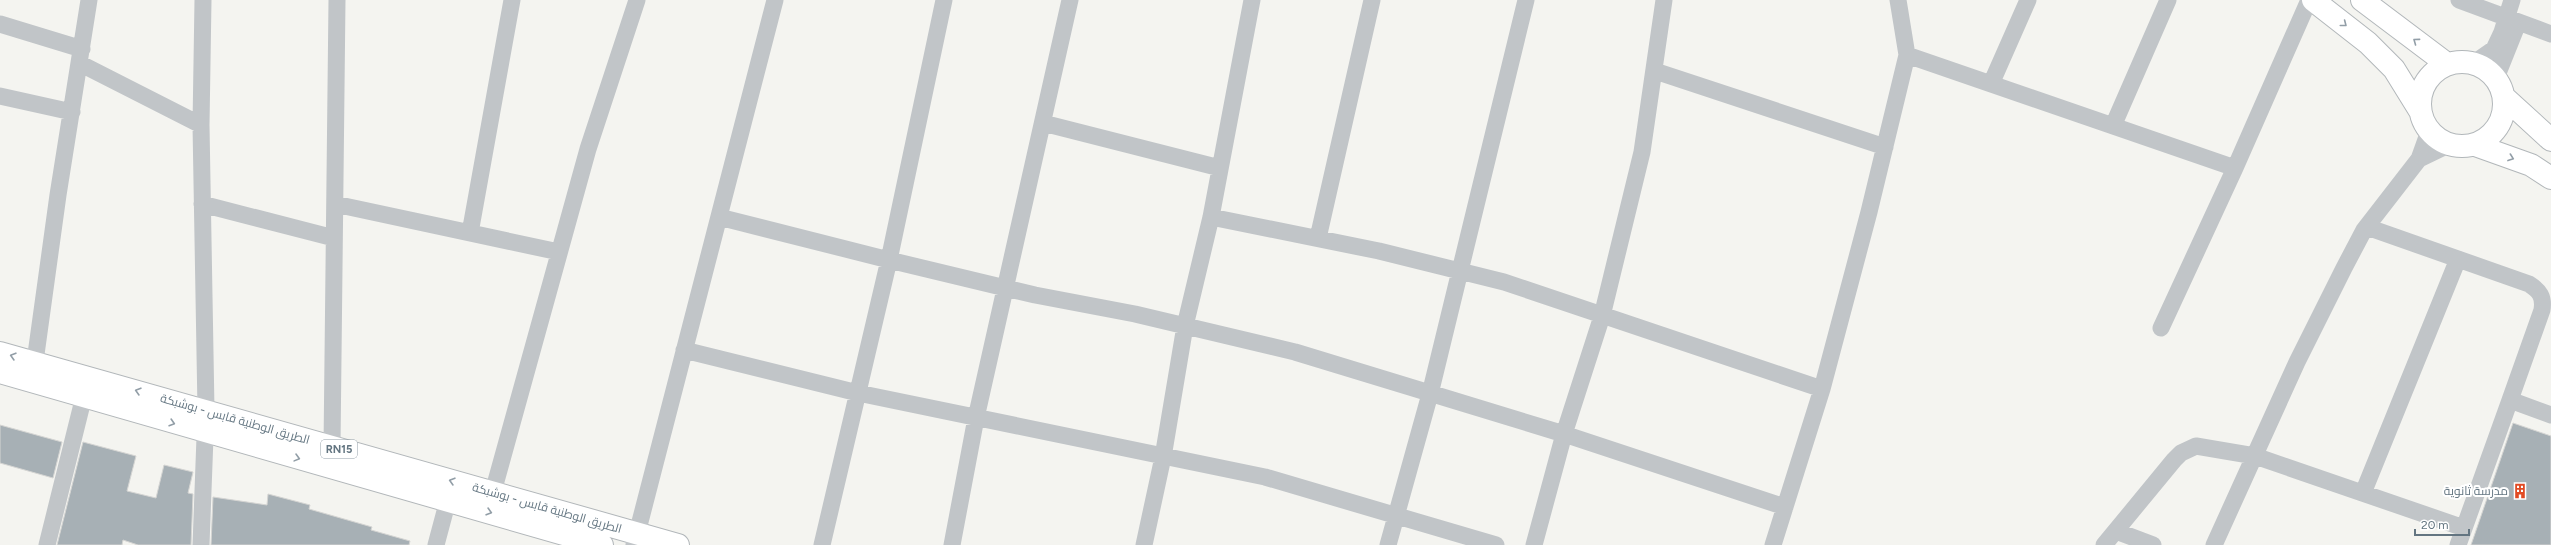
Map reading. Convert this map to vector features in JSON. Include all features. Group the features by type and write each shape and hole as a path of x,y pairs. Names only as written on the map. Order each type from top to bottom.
{"main road":[{"path":"2314,0 2368,43 2394,69 2420,111 2429,131 2448,145 2461,147 2475,145 2486,140 2501,121 2500,88"},
{"path":"2363,0 2447,64"},
{"path":"2420,111 2420,96 2426,83 2435,72 2447,64 2460,62 2474,63 2486,69 2500,88 2551,140"},
{"path":"2475,145 2531,165 2551,178"},
{"name":"الطريق الوطنية قابس - بوشبكة","path":"0,352 34,372 84,396 206,433 448,500 567,540 602,545"},
{"name":"الطريق الوطنية قابس - بوشبكة","path":"0,372 34,372 206,410 493,492 635,539 678,545"}],"street":[{"path":"34,372 58,195 90,0"},
{"path":"201,545 206,433 201,125 203,0"},
{"path":"332,447 337,0"},
{"path":"470,233 512,0"},
{"path":"493,492 588,149 637,0"},
{"path":"635,539 775,0"},
{"path":"822,545 889,260 944,0"},
{"path":"952,545 976,418 1007,288 1070,0"},
{"path":"1144,545 1163,457 1185,326 1211,217 1252,0"},
{"path":"1318,238 1372,0"},
{"path":"1388,545 1395,514 1430,394 1526,0"},
{"path":"1534,545 1564,434 1602,316 1642,152 1655,71 1664,0"},
{"path":"1773,545 1822,389 1885,147 1907,55 1898,0"},
{"path":"1991,84 2028,0"},
{"path":"2113,126 2168,0"},
{"path":"2161,328 2235,168 2309,0"},
{"path":"2459,0 2551,34"},
{"path":"2500,88 2512,20 2512,0"},
{"path":"2474,63 2494,50 2512,20"},
{"path":"0,24 80,56 201,125"},
{"path":"1907,55 2235,168"},
{"path":"1655,71 1885,147"},
{"path":"0,96 72,112"},
{"path":"1043,123 1220,168"},
{"path":"2214,545 2297,362 2367,227 2419,160 2429,131"},
{"path":"2419,160 2448,145"},
{"path":"202,204 334,238"},
{"path":"335,204 559,252"},
{"path":"719,217 1007,288 1185,326 1295,352 1564,434 1785,507"},
{"path":"1211,217 1318,238 1460,270 1504,282 1822,389"},
{"path":"2367,227 2529,284 2541,294 2544,300 2458,545"},
{"path":"2364,493 2458,259"},
{"path":"684,350 858,393 1265,477 1395,514 1496,545"},
{"path":"47,545 84,396"},
{"path":"2510,400 2551,415"},
{"path":"2104,545 2174,460 2188,448 2203,447 2255,456 2464,528"},
{"path":"436,545 448,500"},
{"path":"2116,531 2153,545"}],"building":[{"name":"مدرسة ثانوية","path":"2513,423 2551,436 2551,545 2471,545"},
{"path":"0,425 62,442 53,478 0,463"},
{"path":"83,442 136,456 127,491 156,498 164,465 193,472 188,493 193,494 191,545 138,545 123,540 122,545 57,545"},
{"path":"268,494 310,505 309,509 372,527 371,530 410,541 409,545 211,545 213,497 267,505"}],"place":[{"name":"مدرسة ثانوية","path":"2520,491"}]}
